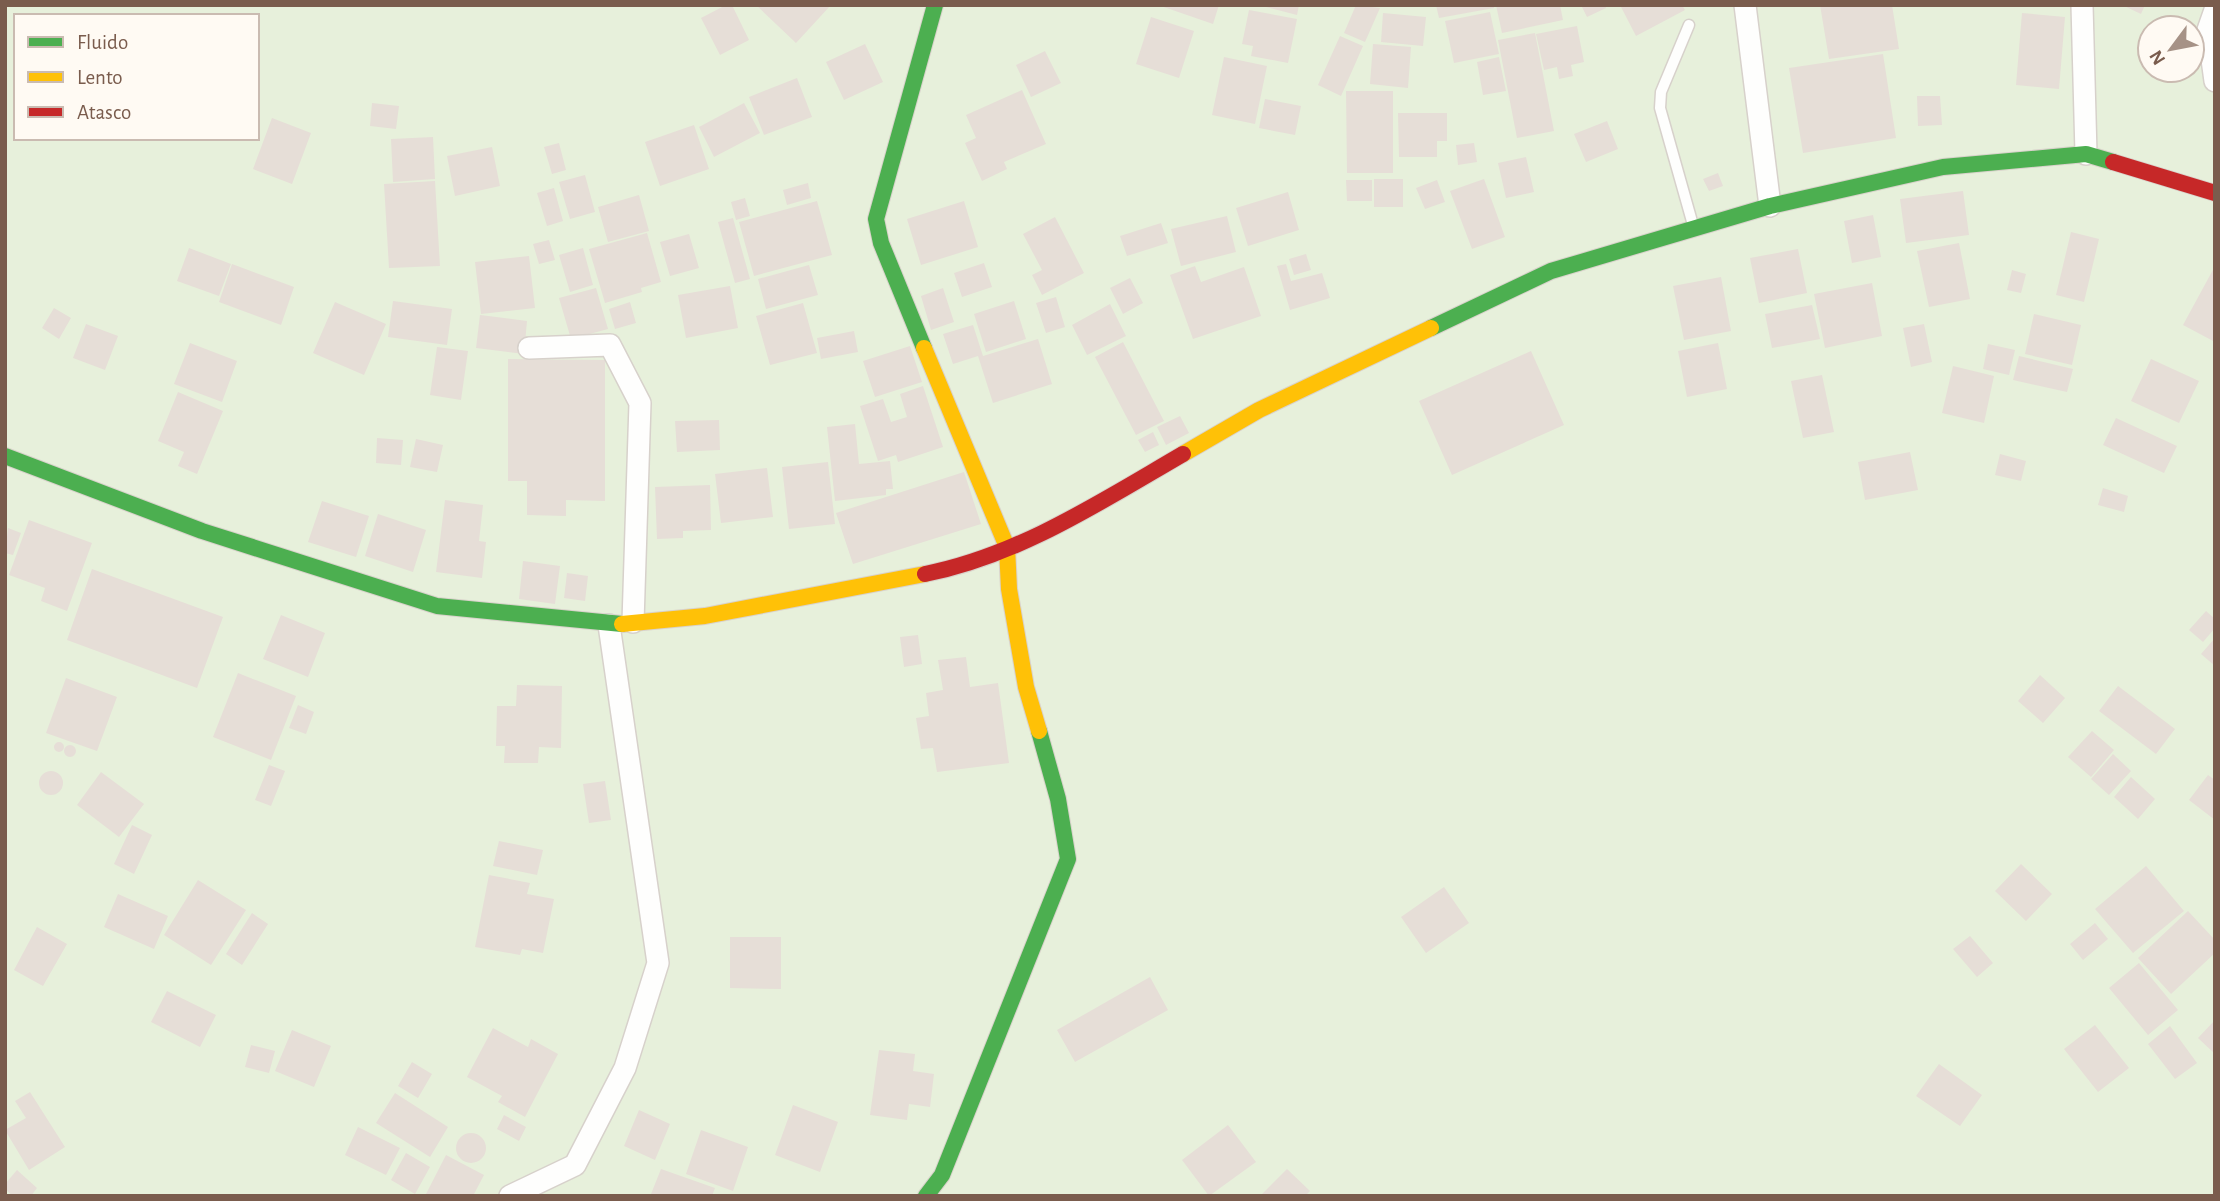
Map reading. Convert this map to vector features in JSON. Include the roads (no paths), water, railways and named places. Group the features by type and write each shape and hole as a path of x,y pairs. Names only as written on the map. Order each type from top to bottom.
{"street":[{"path":"926,1196 942,1175 1068,859 1058,799 1026,687 1009,589 1007,547 881,243 876,219 935,5"},
{"path":"1745,5 1770,206"},
{"path":"2082,5 2086,154"},
{"path":"2215,10 2208,30 2215,81"},
{"path":"5,456 202,531 437,606 609,625 705,616 961,567 1070,519 1259,410 1550,271 1770,206 1943,167 2086,154 2215,192"},
{"path":"529,348 610,345 640,403 633,622"},
{"path":"510,1196 575,1165 625,1068 658,963 609,625"}],"lane":[{"path":"1689,25 1661,92 1660,108 1693,228"}]}
